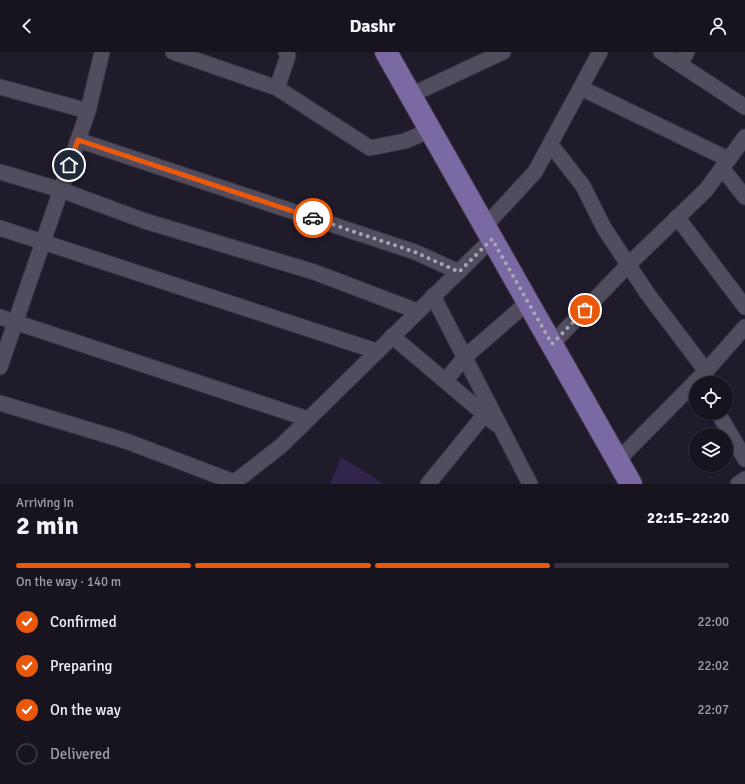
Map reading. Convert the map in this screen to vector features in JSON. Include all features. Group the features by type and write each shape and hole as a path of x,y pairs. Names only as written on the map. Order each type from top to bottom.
{"main road":[{"path":"386,52 631,484"}],"street":[{"path":"0,367 88,111 102,52"},
{"path":"173,52 277,88 370,148 405,141 431,130"},
{"path":"277,88 288,56 286,52"},
{"path":"411,95 503,52"},
{"path":"0,403 126,442 233,483 281,446 376,351 459,272 535,172 600,52"},
{"path":"661,52 684,58 745,107"},
{"path":"0,87 88,111"},
{"path":"581,88 725,164 745,198"},
{"path":"552,344 628,265 706,190 745,137"},
{"path":"78,140 415,252 459,272"},
{"path":"550,145 583,186 604,228 700,376"},
{"path":"0,172 61,190 145,221 314,272 417,311"},
{"path":"677,217 745,307"},
{"path":"0,228 376,351"},
{"path":"433,296 530,484"},
{"path":"445,381 465,357 528,302"},
{"path":"0,317 308,419"},
{"path":"703,376 744,331"},
{"path":"392,336 501,428"},
{"path":"617,461 689,390"},
{"path":"428,484 485,414"},
{"path":"722,420 745,459"},
{"path":"738,484 745,479"}],"shaded area":[{"path":"341,457 384,484 330,484"}],"way so far":[{"path":"313,218 415,252 459,272 492,239 552,344 585,310"}],"route":[{"path":"69,165 78,140 266,201 313,218"}]}
